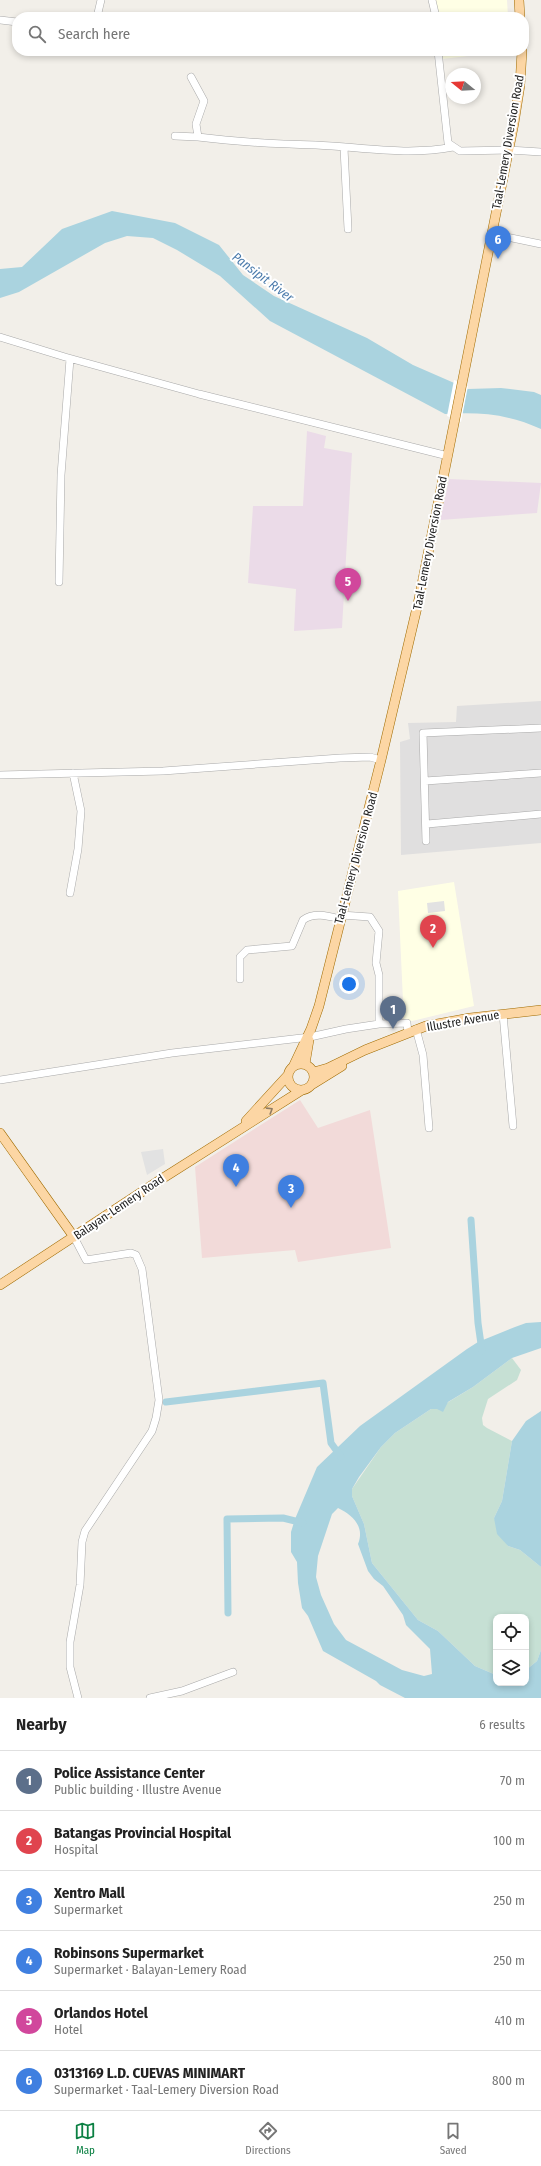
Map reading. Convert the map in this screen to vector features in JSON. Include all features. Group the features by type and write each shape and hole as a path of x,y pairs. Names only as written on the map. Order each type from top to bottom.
{"main road":[{"path":"519,0 520,12"},
{"name":"Taal-Lemery Diversion Road","path":"294,1065 309,1034 326,979 340,917 381,760 419,599 509,150 520,85 522,56"},
{"name":"Illustre Avenue","path":"314,1072 328,1068 365,1050 412,1031 458,1020 541,1010"},
{"name":"Taal-Lemery Diversion Road","path":"305,1064 309,1034"},
{"name":"Illustre Avenue","path":"313,1084 365,1050"},
{"path":"305,1064 314,1072 313,1084 302,1090 291,1086 288,1081 288,1074 294,1065 305,1064"},
{"name":"Balayan-Lemery Road","path":"238,1130 288,1074"},
{"name":"Balayan-Lemery Road","path":"0,1285 302,1090"},
{"path":"0,1133 74,1237"}],"street":[{"path":"98,12 101,0"},
{"path":"432,0 435,12"},
{"path":"0,20 12,21"},
{"path":"439,56 448,143 453,148 460,151 509,150 541,152"},
{"path":"191,78 204,101 196,124 198,137"},
{"path":"175,136 230,141 422,152 453,148"},
{"path":"344,148 348,229"},
{"path":"492,234 541,244"},
{"path":"0,336 70,359 139,376 205,395 448,456"},
{"path":"59,582 61,475 70,359"},
{"path":"426,841 427,824 423,733 541,728"},
{"path":"0,775 163,770 340,758 370,757 381,760"},
{"path":"70,893 78,849 81,811 73,773"},
{"path":"425,781 541,773"},
{"path":"427,824 541,814"},
{"path":"240,979 240,957 247,950 292,946 303,920 306,917 326,915 340,917 370,916 379,931 376,963 379,975 380,1024"},
{"path":"503,1014 513,1126"},
{"path":"0,1080 172,1053 380,1024 407,1023 422,1055 429,1128"},
{"path":"74,1237 86,1260 131,1253 136,1255 142,1269 159,1400 152,1431 85,1531 82,1542 80,1585 70,1642 70,1667 78,1698"},
{"path":"150,1698 182,1691 233,1672"}],"shaded area":[{"path":"436,0 507,0 508,12 437,12"},
{"path":"442,56 468,56 442,59"},
{"path":"307,431 326,436 324,448 352,453 342,628 294,631 296,589 248,583 253,506 303,506"},
{"path":"449,479 541,483 537,513 440,520"},
{"path":"541,701 541,843 401,855 400,742 410,739 408,723 456,722 457,706"},
{"path":"454,882 474,1006 404,1023 398,891"},
{"path":"444,901 445,911 428,913 427,903"},
{"path":"300,1100 318,1128 370,1110 391,1248 298,1262 295,1250 202,1258 195,1167"},
{"path":"163,1149 165,1164 147,1175 141,1152"},
{"path":"512,1358 521,1370 517,1380 488,1399 482,1418 483,1425 512,1441 502,1501 494,1518 508,1546 520,1550 541,1567 541,1650 537,1661 529,1668 529,1614 493,1614 493,1674 475,1666 438,1631 418,1620 372,1563 364,1524 352,1496 352,1489 381,1447 395,1433 431,1409 437,1409 473,1387"}],"water":[{"path":"112,211 175,223 219,245 243,275 274,296 367,338 413,365 468,389 501,388 534,392 541,395 541,429 517,420 494,415 470,413 445,414 270,321 220,276 177,250 153,238 127,236 105,243 19,292 0,298 0,269 22,267 62,229"},
{"path":"541,1322 541,1348 512,1358 473,1387 448,1402 443,1412 437,1409 431,1409 395,1433 381,1447 359,1477 352,1489 352,1496 364,1524 372,1563 418,1620 438,1631 475,1666 493,1674 493,1686 529,1686 529,1668 537,1661 541,1650 541,1698 405,1698 323,1651 308,1616 302,1608 298,1583 297,1562 291,1552 291,1532 317,1467 360,1426 467,1349 478,1342 526,1323","holes":["338,1508 353,1518 359,1527 360,1538 358,1544 368,1571 374,1579 383,1586 403,1615 406,1625 430,1649 432,1674 424,1676 402,1670 346,1640 334,1624 321,1595 316,1577 318,1556 332,1514"]},
{"path":"541,1411 541,1567 520,1550 508,1546 497,1534 494,1518 502,1501 512,1441 526,1421"}],"pier":[{"path":"454,380 468,386 461,422 447,416"}],"waterway":[{"path":"471,1220 478,1323 482,1351"},
{"path":"166,1402 323,1383 331,1443 341,1457"},
{"path":"228,1613 227,1519 283,1518 303,1523"}],"place":[{"name":"0313169 L.D. CUEVAS MINIMART","path":"498,259"},
{"name":"Orlandos Hotel","path":"348,601"},
{"name":"Batangas Provincial Hospital","path":"433,948"},
{"name":"Police Assistance Center","path":"393,1029"},
{"name":"Robinsons Supermarket","path":"236,1187"},
{"name":"Xentro Mall","path":"291,1208"}],"water label":[{"name":"Pansipit River","path":"263,277"}]}
